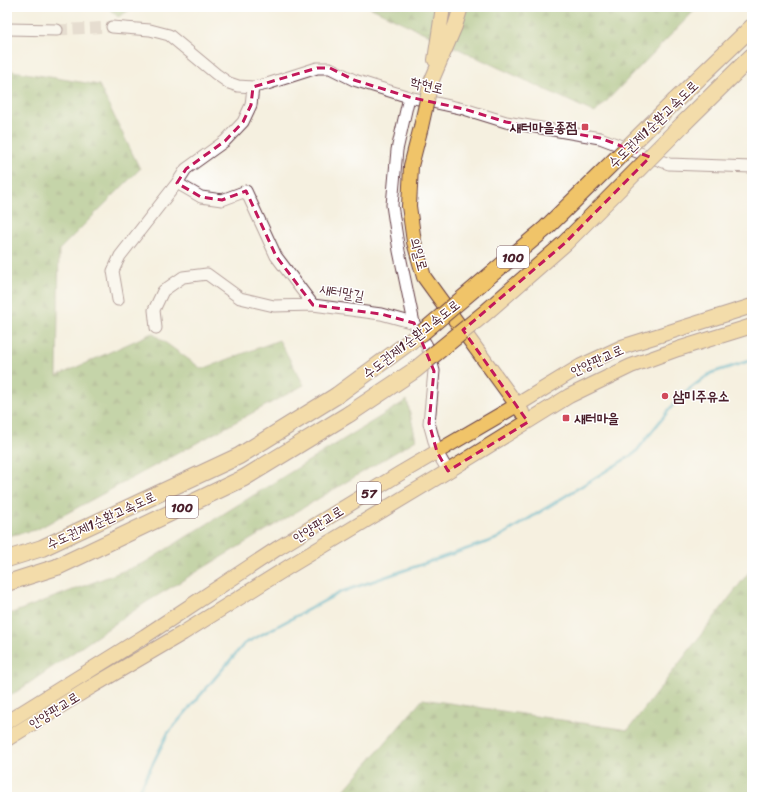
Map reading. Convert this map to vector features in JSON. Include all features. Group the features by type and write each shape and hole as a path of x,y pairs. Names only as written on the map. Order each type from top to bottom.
{"highway":[{"name":"수도권제1순환고속도로","path":"7,559 42,548 239,456 336,396 423,332 546,228 675,101 752,28"},
{"name":"수도권제1순환고속도로","path":"7,583 57,567 244,478 349,414 415,370 485,313 559,248 752,56"}],"main road":[{"path":"431,82 443,7"},
{"path":"431,82 455,26 461,7"},
{"name":"의일로","path":"431,82 411,166 409,206 414,242 424,277 528,422"},
{"name":"안양판교로","path":"7,722 145,636 278,548 581,366 622,347 752,306"},
{"name":"안양판교로","path":"7,739 91,687 183,633 569,396 631,366 678,349 752,326"}],"street":[{"name":"학현로","path":"112,27 150,30 169,35 216,74 229,83 238,86 253,87 275,82 317,68 330,68 354,80 409,97 464,109 506,122 600,138 669,164 752,167"},
{"path":"7,29 57,30"},
{"path":"118,300 113,271 120,256 177,183 186,169 225,141 242,122 251,105 253,87"},
{"path":"409,97 397,150 392,205 399,251 414,323 427,346 434,371 429,423 437,452 448,471"},
{"name":"새터말길","path":"177,183 200,198 222,200 246,191 276,256 313,305 381,314 414,323"},
{"path":"156,328 154,310 163,291 183,277 207,274 240,298 274,306 313,305"}],"highlighted area":[{"path":"317,68 330,68 354,80 409,97 464,109 506,122 600,138 650,157 565,243 463,330 528,422 448,471 437,452 429,423 434,371 414,323 381,314 313,305 276,256 246,191 222,200 201,197 177,183 186,169 225,141 243,122 251,105 253,87"}],"green space":[{"path":"107,7 135,7 118,17"},
{"path":"369,7 698,7 595,113"},
{"path":"7,70 99,85 140,169 59,250 57,376 152,333 202,369 279,340 304,385 36,530 7,536"},
{"path":"407,400 416,440 145,603 7,698 7,615 144,563"},
{"path":"752,568 752,797 338,797 423,699 628,730"}],"waterway":[{"path":"136,797 168,733 244,644 341,592 496,539 635,453 680,396 711,373 752,360"}],"tunnel":[{"path":"57,30 112,27"}],"place":[{"name":"새터마을종점","path":"585,127"},
{"name":"삼미주유소","path":"665,396"},
{"name":"새터마을","path":"566,418"}]}
